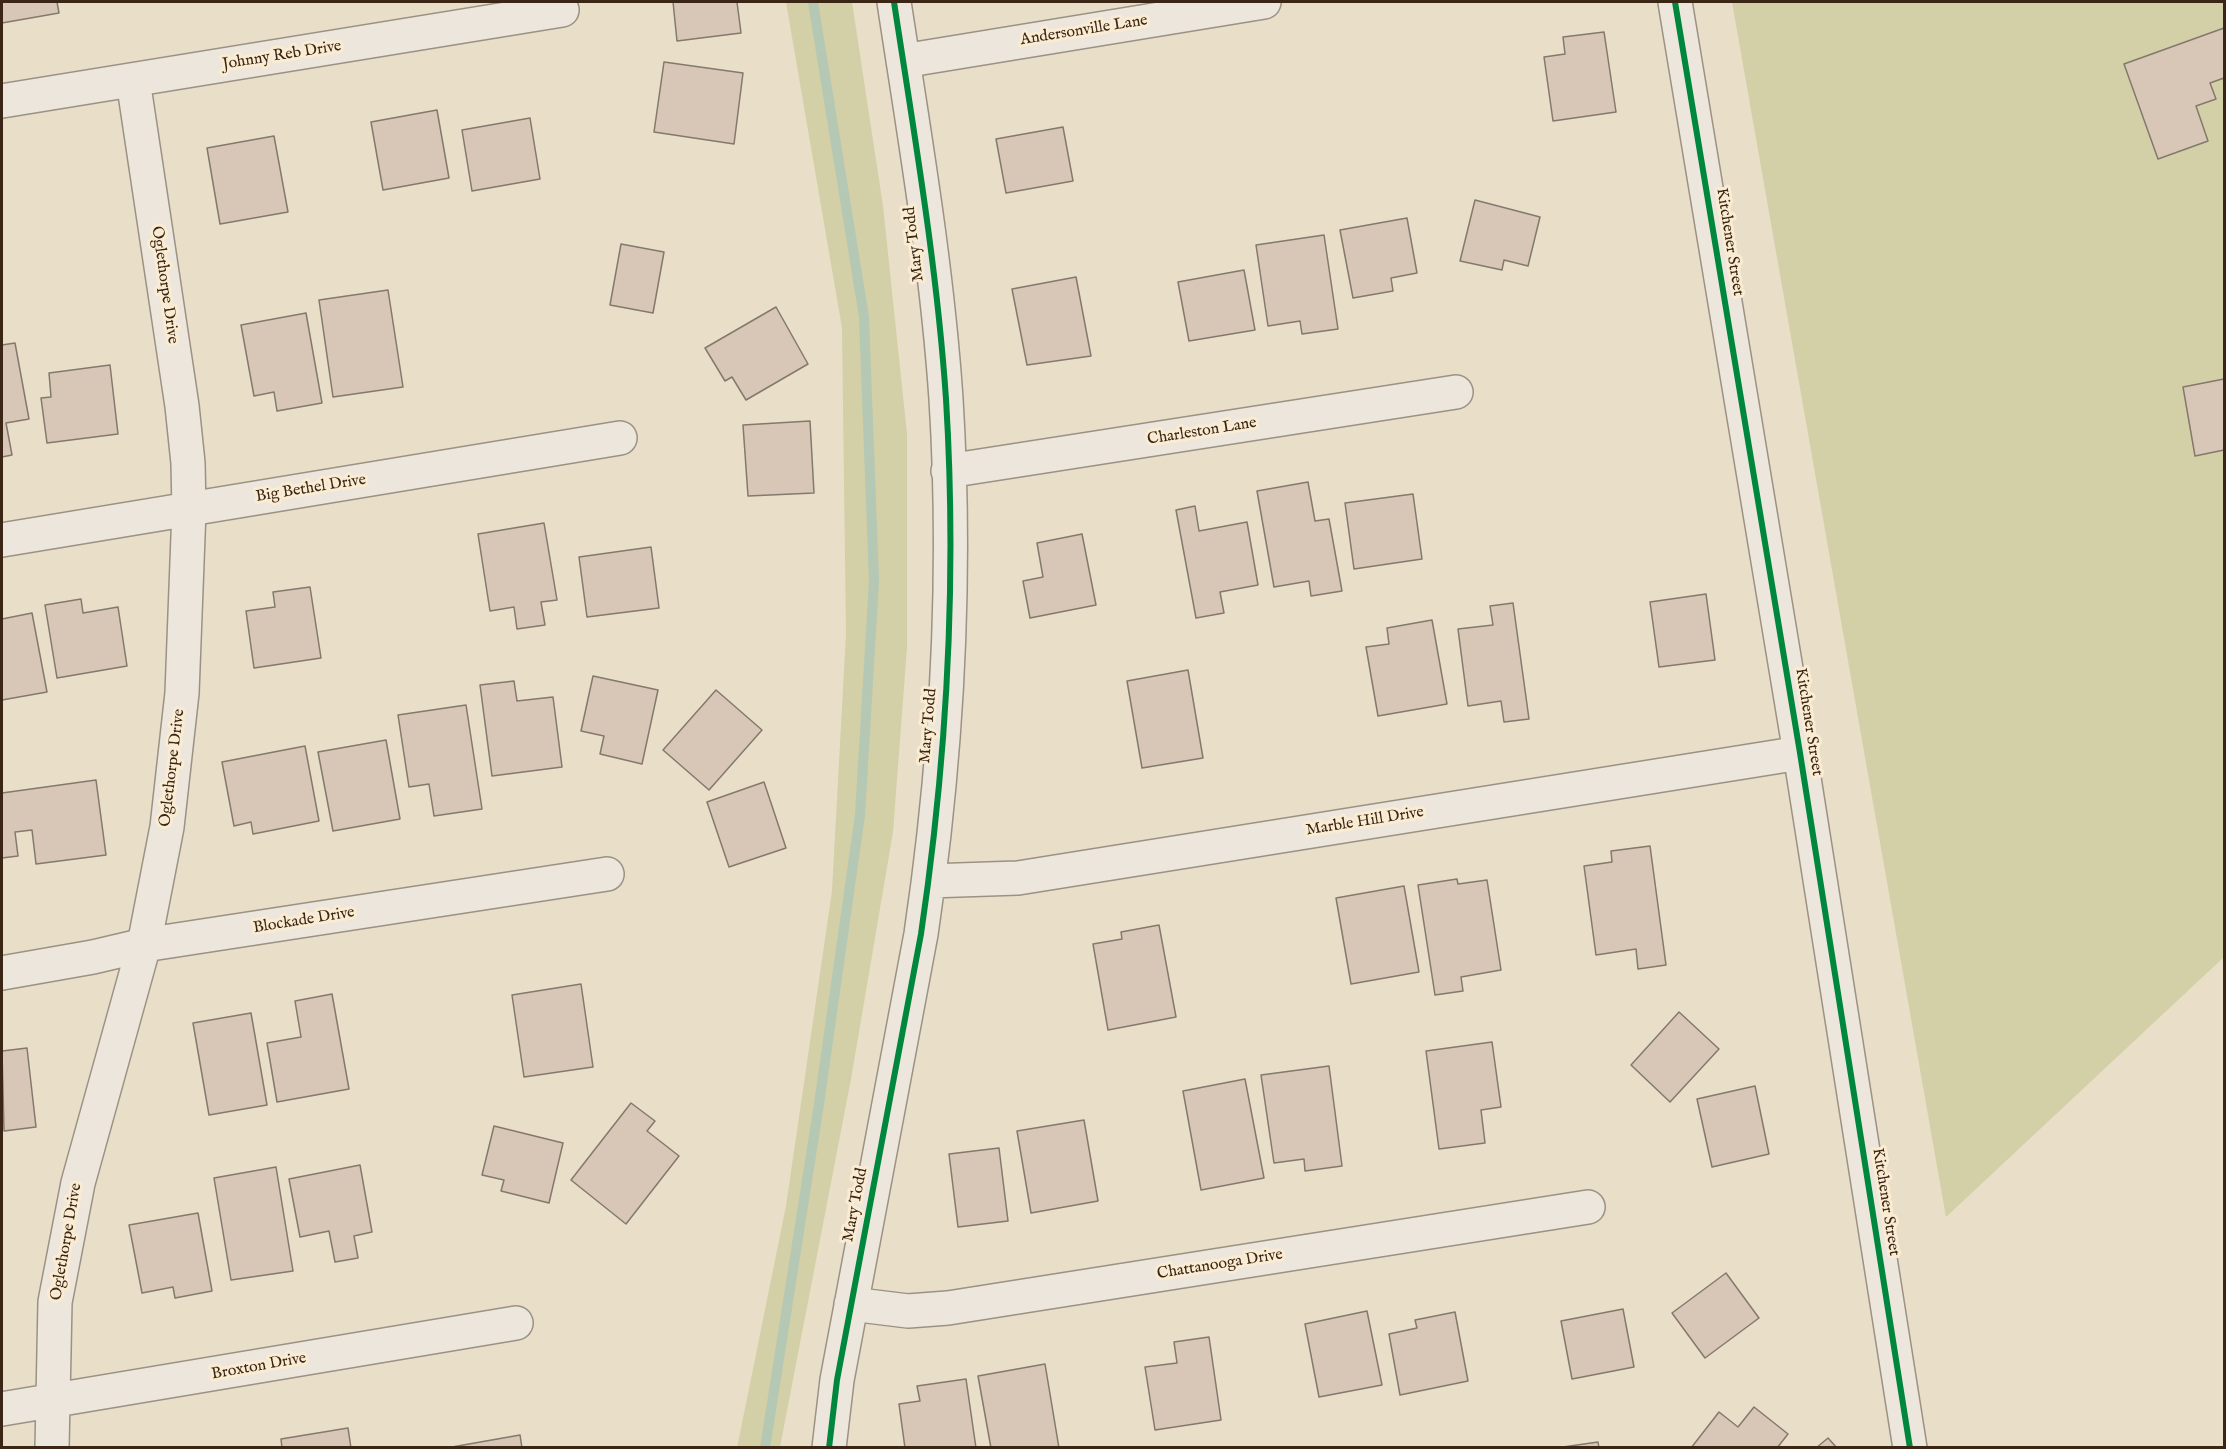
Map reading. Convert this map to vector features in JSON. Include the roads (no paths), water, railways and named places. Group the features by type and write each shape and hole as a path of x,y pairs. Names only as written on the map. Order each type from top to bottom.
{"street":[{"name":"Mary Todd","path":"829,1448 837,1380 929,881 950,639 946,398 931,259 894,2"},
{"name":"Andersonville Lane","path":"903,61 1264,2"},
{"name":"Kitchener Street","path":"1675,2 1800,753 1910,1448"},
{"name":"Johnny Reb Drive","path":"2,101 562,10"},
{"name":"Oglethorpe Drive","path":"52,1448 55,1302 78,1183 144,945 167,827 182,693 189,510 182,406 133,80"},
{"name":"Charleston Lane","path":"948,471 1456,392"},
{"name":"Big Bethel Drive","path":"2,540 620,438"},
{"name":"Marble Hill Drive","path":"929,881 1018,878 1800,753"},
{"name":"Blockade Drive","path":"2,973 93,957 144,945 608,874"},
{"name":"Chattanooga Drive","path":"851,1304 908,1311 948,1308 1588,1207"},
{"name":"Broxton Drive","path":"2,1409 516,1323"}],"waterway":[{"path":"765,1448 819,1104 860,815 874,581 864,317 813,2"}]}
